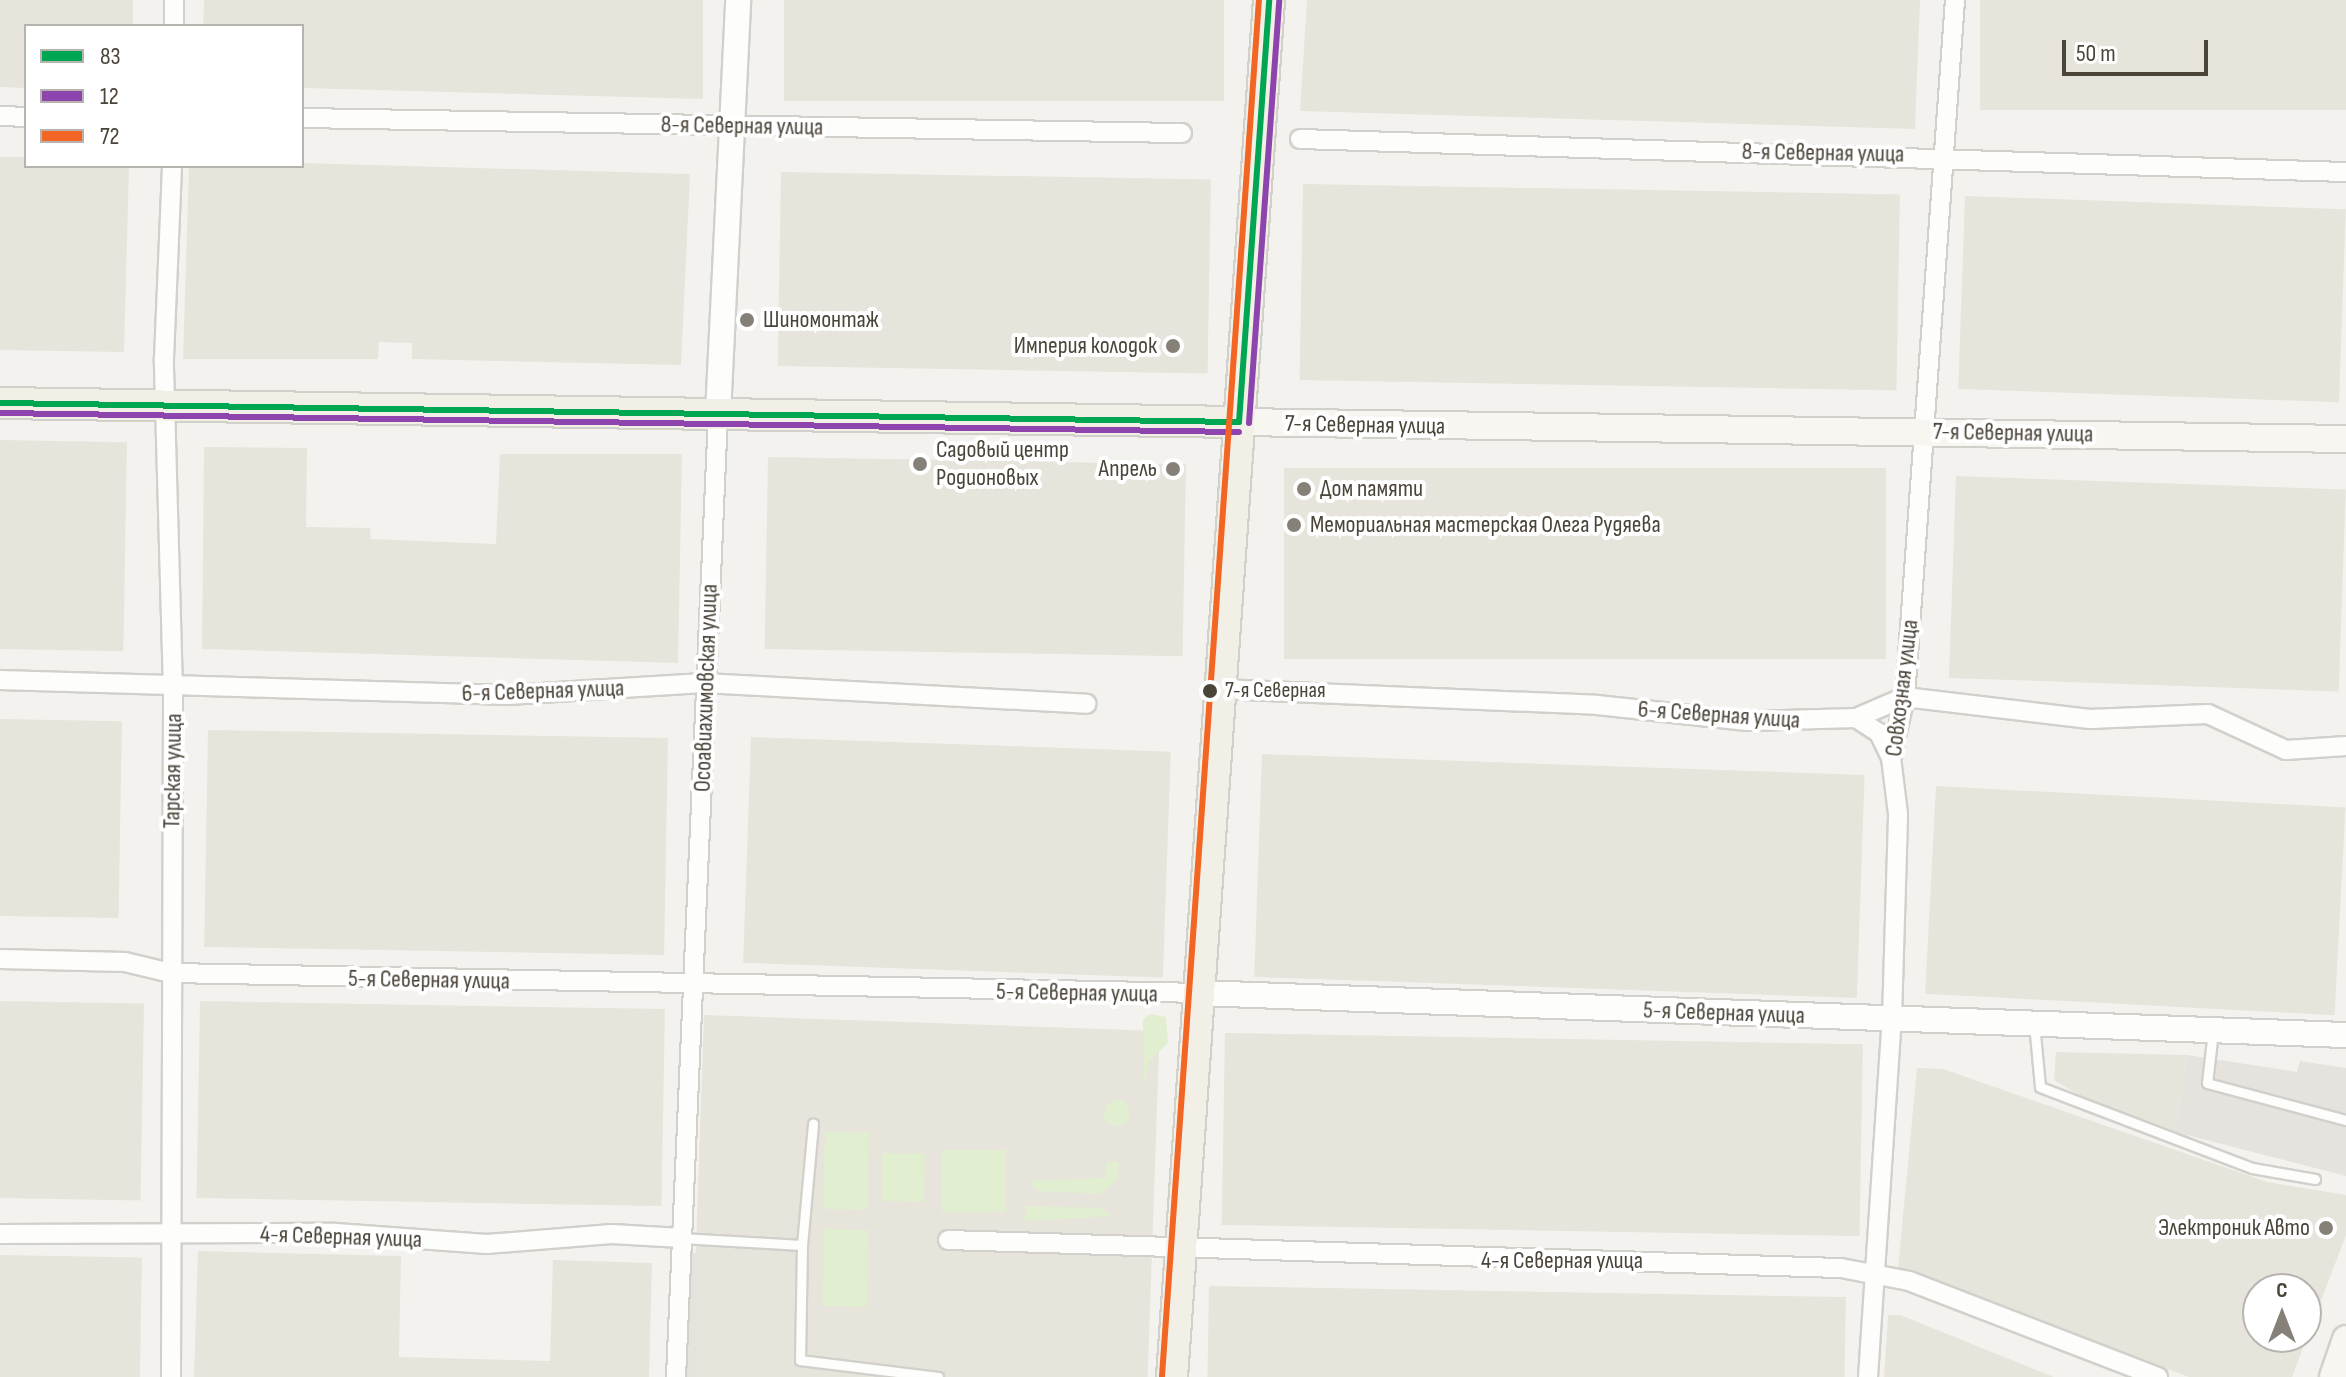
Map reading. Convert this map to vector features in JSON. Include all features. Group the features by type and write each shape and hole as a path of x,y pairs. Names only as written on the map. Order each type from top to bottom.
{"main road":[{"path":"1172,1377 1269,0"},
{"name":"7-я Северная улица","path":"0,403 2346,439"},
{"path":"2338,1372 2346,1339"}],"street":[{"path":"174,0 174,24"},
{"name":"Осоавиахимовская улица","path":"676,1377 681,1238 697,987 704,683 738,0"},
{"name":"Совхозная улица","path":"1868,1377 1892,1019 1898,814 1891,758 1905,697 1941,156 1955,0"},
{"path":"0,116 24,117"},
{"name":"8-я Северная улица","path":"304,118 1182,133"},
{"name":"8-я Северная улица","path":"1300,139 1941,156 2346,172"},
{"name":"Тарская улица","path":"171,1377 173,690 165,405 172,168"},
{"name":"6-я Северная улица","path":"0,680 173,690 508,695 704,683 1086,704"},
{"name":"6-я Северная улица","path":"1220,689 1597,705 1747,721 1856,718 1905,697 2090,719 2208,714 2286,750 2346,746"},
{"path":"1856,718 1879,733 1891,758"},
{"name":"5-я Северная улица","path":"0,959 125,962 171,973 697,987 1199,993 2346,1035"},
{"name":"4-я Северная улица","path":"0,1234 172,1236 336,1233 487,1244 612,1234 681,1238"},
{"name":"4-я Северная улица","path":"948,1240 1181,1253 1789,1263 1875,1274 2158,1377"}],"lane":[{"path":"2034,1023 2040,1087 2252,1168 2315,1179"},
{"path":"2213,1030 2207,1083 2346,1120"},
{"path":"813,1123 802,1245 800,1360 938,1377"},
{"path":"681,1238 802,1245"}],"shaded area":[{"path":"0,0 133,0 133,24 24,24 24,88 0,87"},
{"path":"204,0 703,0 703,99 304,88 304,24 203,24"},
{"path":"784,0 1224,0 1224,101 784,101"},
{"path":"1307,0 1920,0 1915,129 1300,111"},
{"path":"1980,0 2346,0 2346,110 1980,110"},
{"path":"0,157 24,157 24,168 129,168 124,352 0,350"},
{"path":"304,163 690,174 681,365 412,359 412,343 379,342 378,359 183,359 189,168 304,168"},
{"path":"781,172 1211,180 1208,373 778,366"},
{"path":"1303,184 1900,194 1896,390 1300,380"},
{"path":"1965,196 2346,209 2339,402 1958,389"},
{"path":"0,440 127,442 123,651 0,649"},
{"path":"204,447 307,448 306,527 370,528 371,539 496,544 500,454 682,454 678,663 202,649"},
{"path":"768,457 1186,464 1183,656 765,649"},
{"path":"1284,468 1886,468 1886,659 1284,659"},
{"path":"1956,476 2346,490 2339,691 1949,678"},
{"path":"0,719 122,721 119,918 0,916"},
{"path":"208,730 668,738 664,955 204,947"},
{"path":"751,737 1171,752 1163,978 743,963"},
{"path":"1262,754 1865,775 1857,998 1254,977"},
{"path":"1936,786 2345,807 2335,1015 1925,994"},
{"path":"0,1001 144,1004 141,1200 0,1198"},
{"path":"200,1001 665,1009 661,1206 197,1198"},
{"path":"704,1015 1160,1031 1148,1377 691,1377"},
{"path":"1225,1033 1863,1044 1860,1236 1222,1225"},
{"path":"2056,1052 2187,1055 2175,1132 2110,1114 2054,1080"},
{"path":"2187,1055 2297,1072 2300,1061 2346,1068 2346,1176 2175,1132"},
{"path":"1917,1068 1943,1069 2267,1182 2346,1195 2346,1235 2322,1298 2322,1273 2242,1273 2242,1353 2301,1353 2292,1377 2189,1377 1898,1269"},
{"path":"198,1251 401,1256 399,1357 550,1361 553,1260 652,1263 649,1377 194,1377"},
{"path":"686,1253 699,1253 699,1377 686,1377"},
{"path":"0,1255 142,1257 140,1377 0,1377"},
{"path":"1209,1286 1846,1297 1845,1377 1207,1377"},
{"path":"1888,1315 1900,1315 2054,1377 1884,1377"}],"green space":[{"path":"1150,1014 1166,1017 1168,1043 1149,1061 1144,1087 1143,1019"},
{"path":"1117,1100 1126,1104 1130,1113 1126,1122 1117,1126 1108,1122 1104,1113 1108,1104"},
{"path":"825,1132 869,1133 868,1210 824,1209"},
{"path":"942,1150 1006,1150 1006,1212 942,1212"},
{"path":"882,1153 925,1154 924,1202 881,1201"},
{"path":"1106,1162 1119,1162 1118,1179 1101,1194 1038,1191 1028,1181 1105,1178"},
{"path":"1025,1206 1102,1208 1111,1216 1025,1221"},
{"path":"824,1229 868,1230 867,1307 823,1306"}],"transit line":[{"name":"72","path":"1162,1376 1259,0"},
{"name":"83","path":"1239,422 1269,0"},
{"name":"12","path":"1249,423 1279,1"},
{"name":"83","path":"0,403 1239,422"},
{"name":"12","path":"0,413 1239,432"}],"place":[{"name":"Шиномонтаж","path":"747,320"},
{"name":"Империя колодок","path":"1173,346"},
{"name":"Садовый центр Родионовых","path":"920,464"},
{"name":"Апрель","path":"1173,469"},
{"name":"Дом памяти","path":"1304,489"},
{"name":"Мемориальная мастерская Олега Рудяева","path":"1294,525"},
{"name":"7-я Северная","path":"1210,691"},
{"name":"Электроник Авто","path":"2326,1228"}]}
